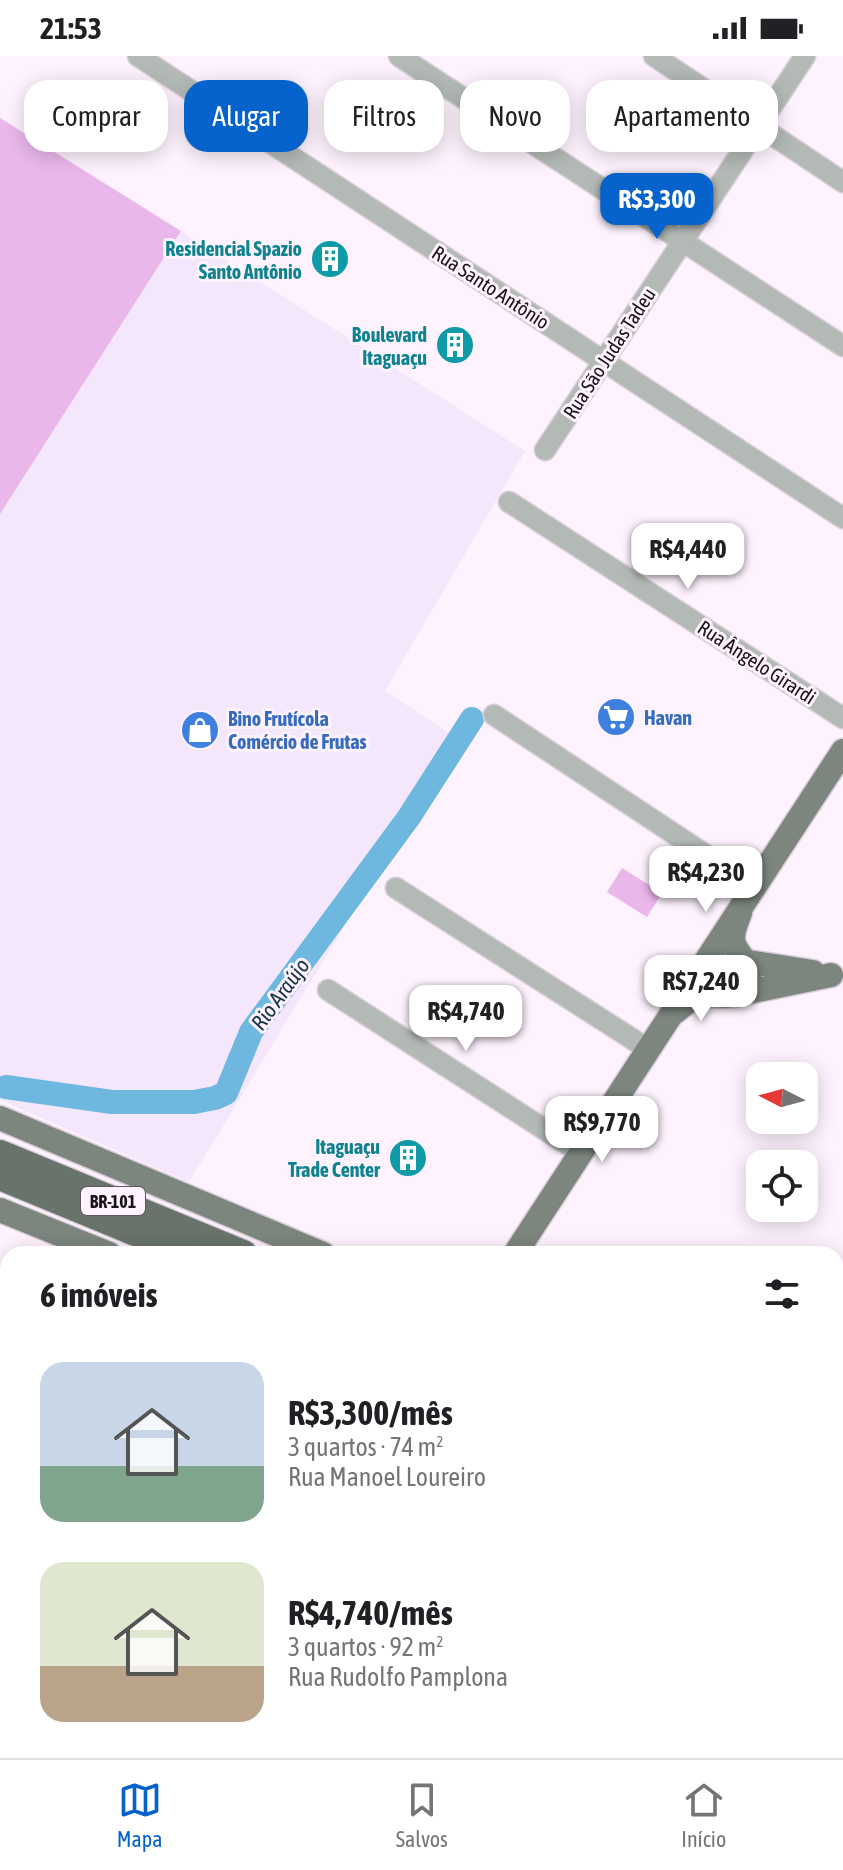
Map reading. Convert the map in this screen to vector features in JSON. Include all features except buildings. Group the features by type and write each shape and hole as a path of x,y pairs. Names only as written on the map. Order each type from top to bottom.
{"highway":[{"name":"BR-101","path":"0,1154 224,1246"},
{"name":"BR-101","path":"0,1176 170,1246"}],"main road":[{"path":"520,1246 843,751"},
{"path":"727,996 745,986 749,978 733,940 750,891"},
{"path":"727,996 705,984 701,972 705,960 721,948 742,956 837,976"},
{"path":"670,1016 696,996 727,996 837,976"},
{"path":"0,1118 304,1246"},
{"path":"0,1210 89,1246"}],"street":[{"name":"Rua Santo Antônio","path":"138,56 843,518"},
{"path":"399,56 843,346"},
{"path":"654,56 690,80"},
{"name":"Rua São Judas Tadeu","path":"778,97 805,56"},
{"path":"778,139 843,182"},
{"name":"Rua São Judas Tadeu","path":"545,450 742,152"},
{"name":"Rua Ângelo Girardi","path":"509,502 843,718"},
{"path":"494,715 750,891"},
{"path":"396,888 648,1049"},
{"path":"328,990 581,1153"}],"shaded area":[{"path":"0,118 24,133 24,152 54,152 181,231 0,514"},
{"path":"181,231 525,451 385,691 458,739 189,1182 0,1100 0,514"},
{"path":"622,868 662,893 647,917 607,892"}],"waterway":[{"name":"Rio Araújo","path":"6,1087 112,1102 194,1102 226,1093 251,1032 409,817 472,719"}],"place":[{"name":"Residencial Spazio Santo Antônio","path":"330,259"},
{"name":"Boulevard Itaguaçu","path":"455,345"},
{"name":"Havan","path":"616,717"},
{"name":"Bino Frutícola Comércio de Frutas","path":"200,730"},
{"name":"Itaguaçu Trade Center","path":"408,1158"}]}
